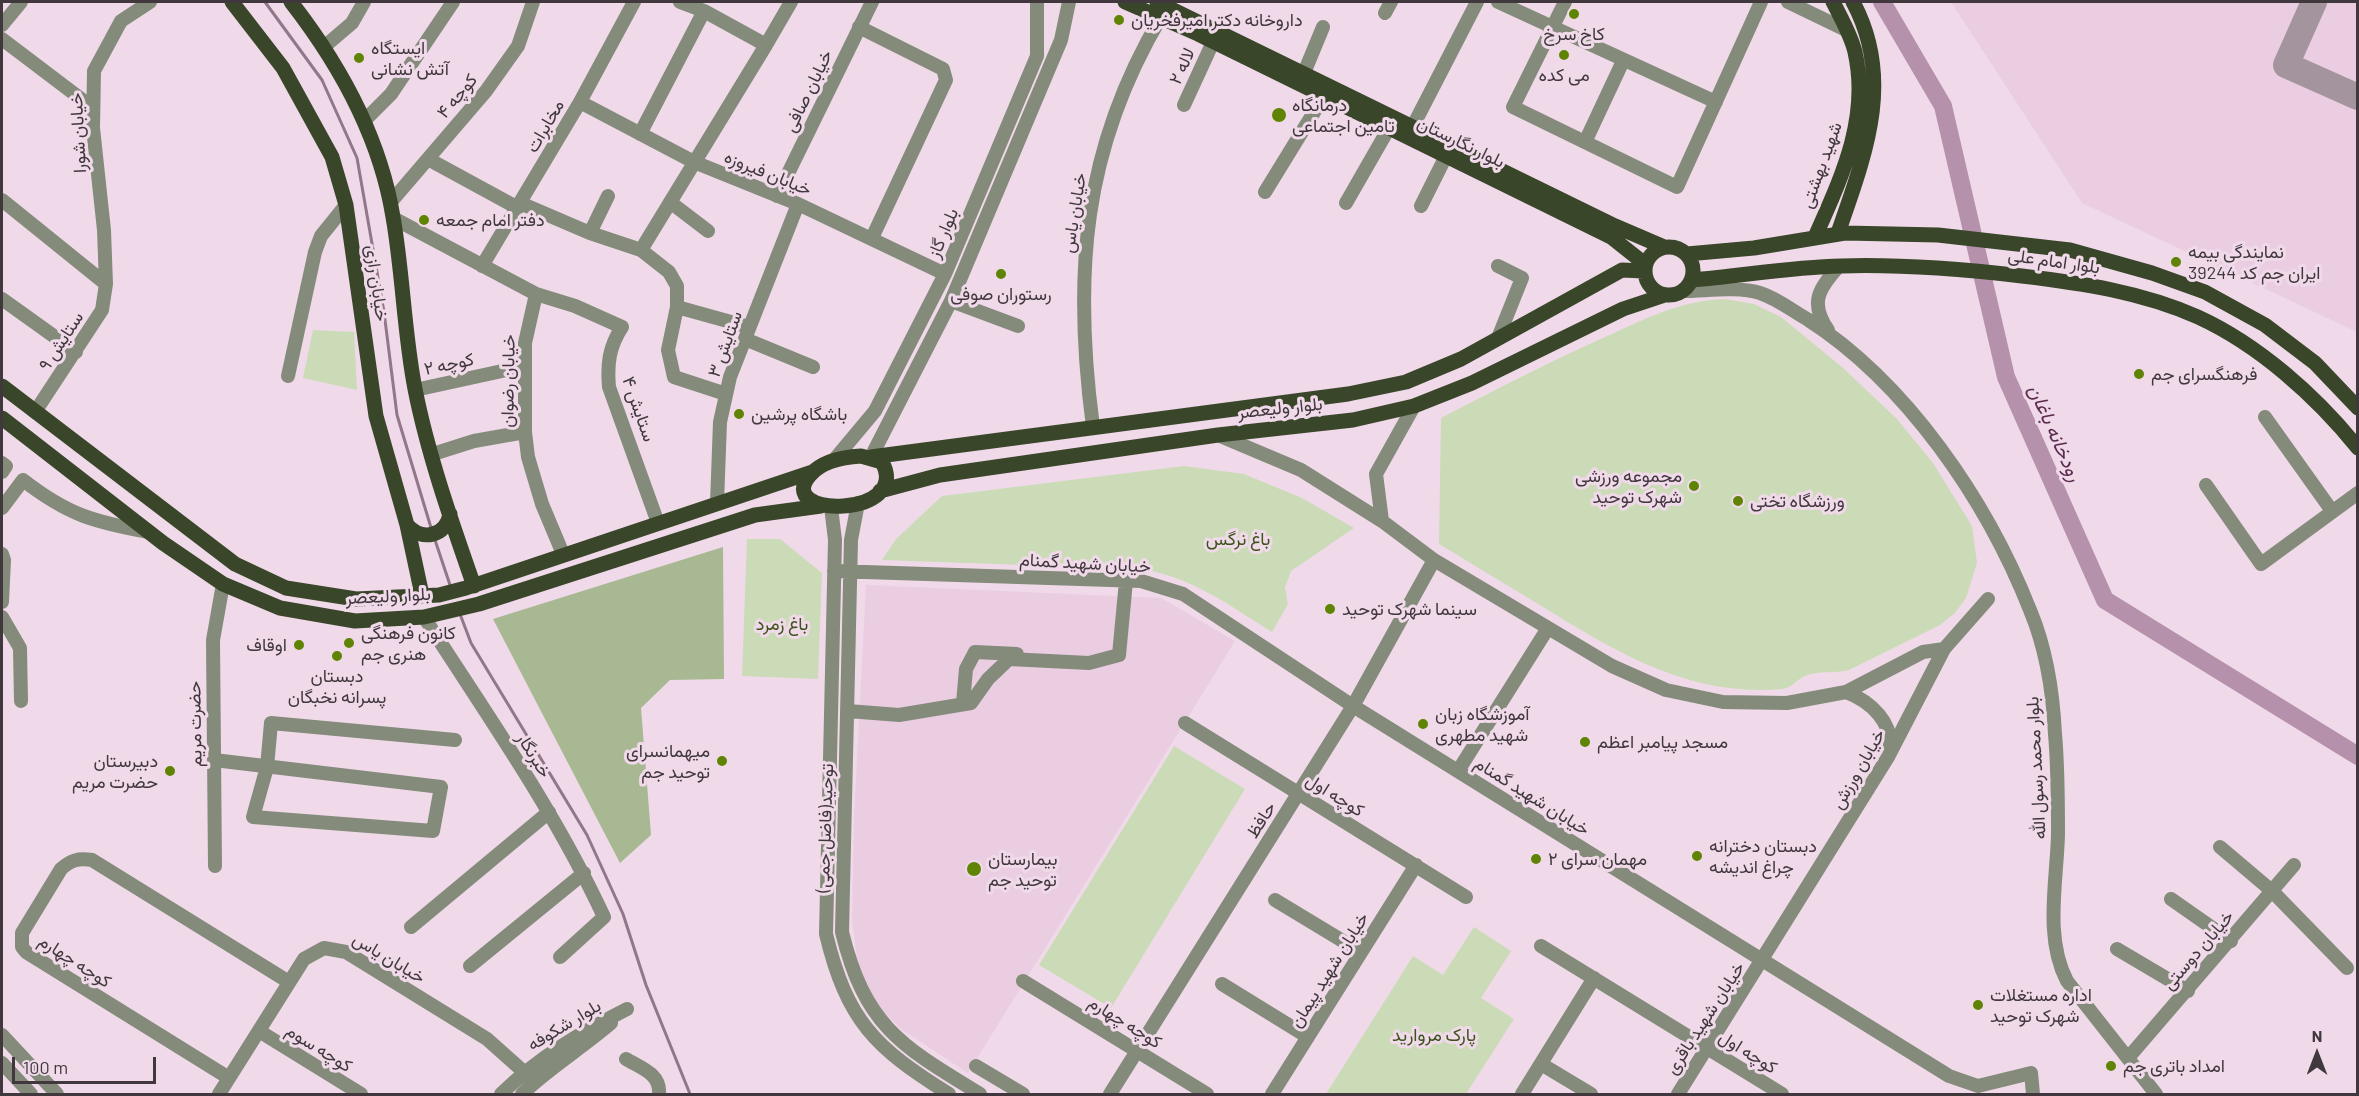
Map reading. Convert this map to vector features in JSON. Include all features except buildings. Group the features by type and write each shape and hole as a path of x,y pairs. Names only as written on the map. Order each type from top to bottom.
{"main road":[{"name":"خیابان رازی","path":"232,2 283,68 332,157 346,206 376,416 408,525 422,595"},
{"path":"291,2 325,46 365,120 392,211 415,390 470,587"},
{"name":"بلوار نگارستان","path":"1125,2 1213,42 1611,237 1645,268"},
{"name":"بلوار نگارستان","path":"1157,2 1615,226 1664,247"},
{"name":"شهید بهشتی","path":"1815,237 1847,161 1858,122 1858,75 1854,51 1833,2"},
{"name":"شهید بهشتی","path":"1838,233 1864,150 1875,87 1875,67 1870,43 1853,2"},
{"name":"بلوار امام علی","path":"1687,254 1754,248 1838,233 1938,235 2070,250 2152,273 2205,292 2265,325 2315,363 2358,408"},
{"path":"1672,246 1687,254 1693,266 1688,285 1665,295 1653,289 1645,268 1654,251 1672,246"},
{"name":"بلوار امام علی","path":"1688,285 1839,266 1937,266 2067,281 2123,291 2198,317 2246,345 2305,391 2358,448"},
{"name":"بلوار ولیعصر","path":"2,386 207,544 235,564 266,579 286,588 356,598 439,595 470,587 812,472 834,460 846,457 871,457 1348,394 1395,384 1461,359 1622,270 1645,268"},
{"name":"بلوار ولیعصر","path":"2,418 149,532 223,584 280,608 355,621 424,617 470,606 768,512 858,503 880,491 940,475 1218,435 1353,420 1414,406 1472,383 1623,309 1665,295"},
{"path":"871,457 882,462 887,471 887,482 880,491"},
{"path":"812,472 805,481 805,492 810,501 826,506"},
{"path":"760,489 771,492 775,498 773,508 768,512"},
{"path":"408,525 421,535 433,535 443,529 450,514"}],"street":[{"path":"2,25 21,2"},
{"name":"خیابان شورا","path":"106,284 104,230 93,128 94,71 121,21 150,2"},
{"path":"325,46 352,23 364,2"},
{"path":"365,120 391,94 453,2"},
{"name":"کوچه ۴","path":"392,211 428,159 486,91 518,46 533,2"},
{"name":"مخابرات","path":"482,266 580,102 634,2"},
{"path":"680,2 704,11 766,45"},
{"path":"641,250 791,2"},
{"name":"خیابان صافی","path":"777,196 872,2"},
{"name":"بلوار گاز","path":"834,460 875,411 945,274 1037,56 1037,2"},
{"name":"بلوار گاز","path":"871,457 951,301 1061,40 1068,2"},
{"path":"1413,126 1477,2"},
{"path":"1498,2 1716,102"},
{"path":"1565,2 1513,107 1586,140 1677,187 1761,2"},
{"path":"1788,2 1846,30"},
{"path":"640,134 704,11"},
{"name":"خیابان یاس","path":"1093,427 1088,389 1082,279 1093,191 1120,95 1161,17"},
{"path":"859,27 943,69 946,73 946,80 872,238"},
{"path":"1304,73 1323,27"},
{"path":"1038,34 1051,31 1061,40"},
{"path":"2,39 93,108"},
{"name":"لاله ۲","path":"1184,105 1213,42"},
{"path":"1586,140 1623,61"},
{"path":"1265,192 1323,96"},
{"name":"خیابان فیروزه","path":"580,102 694,162 798,204 945,274"},
{"path":"1346,203 1389,128"},
{"path":"1421,206 1446,156"},
{"path":"428,159 519,206 641,250 669,272 677,286 677,307 668,350 674,377 726,394"},
{"path":"590,233 608,196"},
{"path":"2,200 106,284"},
{"path":"670,202 708,231"},
{"name":"ستایش ۳","path":"717,503 720,422 730,377 798,204"},
{"path":"288,376 315,252 321,236 346,206"},
{"path":"392,211 482,266 536,294"},
{"path":"1498,266 1522,278 1498,338"},
{"path":"1831,334 1818,317 1818,299 1822,287 1839,266"},
{"name":"ستایش ۹","path":"35,412 102,310 106,284"},
{"path":"1688,285 1758,293 1781,302 1831,334"},
{"name":"خیابان رضوان","path":"536,294 528,322 525,432 528,457 542,504 563,554"},
{"name":"ستایش ۴","path":"536,294 575,306 622,327 614,340 607,364 609,387 658,523"},
{"path":"2,298 76,352"},
{"path":"951,301 1018,326"},
{"path":"677,307 747,333 813,367"},
{"name":"بلوار محمد رسول الله","path":"1831,334 1894,392 1951,464 1973,497 2031,611 2050,688 2055,733 2058,833 2054,929 2058,963 2067,981 2156,1095"},
{"name":"کوچه ۲","path":"415,390 525,366"},
{"path":"1382,521 1376,474 1414,406"},
{"path":"2265,417 2332,511"},
{"path":"866,422 870,434 878,435 884,429"},
{"path":"433,454 474,441 525,432"},
{"path":"1218,435 1301,470 1382,521 1434,560 1612,666 1666,690 1723,702 1787,703 1846,692 1923,652 1944,649"},
{"path":"2,508 23,480 55,504 101,523 149,532"},
{"path":"2206,485 2261,564 2358,493"},
{"name":"توحید(فاضل جمی)","path":"858,503 851,540 842,932 851,970 869,1006 894,1036 926,1061 980,1095"},
{"name":"توحید(فاضل جمی)","path":"826,506 835,540 826,934 836,976 855,1014 883,1048 949,1095"},
{"path":"2,554 4,560 2,602"},
{"name":"حافظ","path":"1110,1095 1353,706 1434,560"},
{"name":"خیابان شهید گمنام","path":"834,571 1122,581 1162,586 1183,594 1353,706 1949,1076 1978,1086 2031,1073 2033,1095"},
{"path":"967,703 966,669 975,652 1078,653 1099,656 1112,651 1122,581"},
{"path":"848,711 899,715 967,703 1009,660 1089,663 1119,655 1122,581"},
{"name":"حضرت مریم","path":"215,866 213,640 223,584"},
{"name":"خیابان ورزش","path":"1763,961 1888,757 1944,649 1988,599"},
{"path":"2,617 20,648 21,701"},
{"name":"خبرنگار","path":"424,617 549,812 584,873 604,917 560,957"},
{"path":"1458,771 1548,628"},
{"path":"1846,692 1868,703 1881,717 1888,734 1890,746 1888,757"},
{"path":"214,760 267,767 441,787 433,831 253,817 267,767 271,723 454,740"},
{"name":"کوچه اول","path":"1185,723 1466,897"},
{"path":"829,764 845,764"},
{"path":"411,927 549,812"},
{"path":"2220,847 2272,891 2347,968"},
{"name":"کوچه چهارم","path":"229,1078 26,952 22,947 22,933 61,869 69,861 80,858 92,860 289,982"},
{"name":"خیابان دوستی","path":"2128,1058 2294,865"},
{"name":"خیابان شهید پیمان","path":"1272,1095 1416,866"},
{"path":"470,966 584,873"},
{"path":"2171,899 2231,941"},
{"path":"1275,900 1361,952"},
{"name":"کوچه اول","path":"1541,946 1782,1095"},
{"name":"خیابان یاس","path":"219,1095 309,953 324,948 339,949 487,1039 524,1072"},
{"path":"2117,949 2188,991"},
{"name":"خیابان شهید باقری","path":"1678,1095 1763,961"},
{"path":"1522,1095 1594,978"},
{"name":"کوچه چهارم","path":"1023,981 1207,1095"},
{"path":"1222,984 1308,1037"},
{"name":"بلوار شکوفه","path":"501,1095 524,1072 576,1035 627,1009 584,1047 538,1078 522,1095"},
{"name":"کوچه سوم","path":"259,1031 361,1095"},
{"path":"2,1035 57,1095"},
{"path":"626,1059 655,1077 660,1085 659,1095"},
{"path":"2,1063 31,1095"},
{"path":"1541,1064 1591,1095"},
{"path":"976,1066 1023,1095"}],"shaded area":[{"path":"1951,2 2357,2 2357,332 2082,203"},
{"name":"بیمارستان توحید جم","path":"866,585 1161,598 1235,641 968,1073 901,1029 861,990 852,919 854,818"}],"green space":[{"name":"مجموعه ورزشی شهرک توحید","path":"1725,299 1754,304 1781,317 1842,367 1897,419 1933,463 1972,526 1977,563 1966,598 1955,613 1940,625 1849,670 1811,674 1782,689 1749,690 1718,686 1688,679 1630,657 1575,627 1439,544 1441,418 1582,347 1648,318 1692,303"},
{"path":"313,330 354,332 357,390 303,378"},
{"name":"باغ نرگس","path":"1184,466 1244,474 1302,498 1354,528 1291,571 1285,588 1288,604 1272,632 1193,585 1140,569 882,560 896,539 942,496"},
{"name":"باغ زمرد","path":"747,539 780,539 822,573 818,679 742,676"},
{"path":"723,547 724,679 670,680 641,708 651,835 620,863 493,619"},
{"path":"1174,746 1245,789 1111,1008 1039,965"},
{"name":"پارک مروارید","path":"1474,927 1511,951 1481,998 1514,1019 1466,1094 1326,1094 1413,956 1443,975"}],"waterway":[{"path":"265,2 322,80 357,158 384,312 397,415 432,531"},
{"name":"رودخانه باغان","path":"1882,2 1943,106 2006,377 2105,600 2358,756"},
{"path":"435,540 451,588"},
{"path":"460,614 471,643 587,835 623,914 646,985 690,1094"}],"taxiway":[{"path":"2314,2 2286,65 2358,97"}],"place":[{"name":"کاخ سرخ","path":"1574,14"},
{"name":"داروخانه دکتر امیرفخریان","path":"1119,20"},
{"name":"می کده","path":"1564,55"},
{"name":"ایستگاه آتش نشانی","path":"359,58"},
{"name":"درمانگاه تامین اجتماعی","path":"1279,115"},
{"name":"دفتر امام جمعه","path":"424,220"},
{"name":"نمایندگی بیمه ایران جم کد 39244","path":"2176,262"},
{"name":"رستوران صوفی","path":"1001,274"},
{"name":"فرهنگسرای جم","path":"2139,374"},
{"name":"باشگاه پرشین","path":"739,414"},
{"name":"مجموعه ورزشی شهرک توحید","path":"1694,486"},
{"name":"ورزشگاه تختی","path":"1738,501"},
{"name":"سینما شهرک توحید","path":"1330,609"},
{"name":"کانون فرهنگی هنری جم","path":"349,643"},
{"name":"اوقاف","path":"299,645"},
{"name":"دبستان پسرانه نخبگان","path":"337,656"},
{"name":"آموزشگاه زبان شهید مطهری","path":"1423,724"},
{"name":"مسجد پیامبر اعظم","path":"1585,742"},
{"name":"میهمانسرای توحید جم","path":"722,761"},
{"name":"دبیرستان حضرت مریم","path":"170,771"},
{"name":"دبستان دخترانه چراغ اندیشه","path":"1697,856"},
{"name":"مهمان سرای ۲","path":"1536,859"},
{"name":"بیمارستان توحید جم","path":"974,869"},
{"name":"اداره مستغلات شهرک توحید","path":"1978,1005"},
{"name":"امداد باتری جم","path":"2111,1066"}]}
